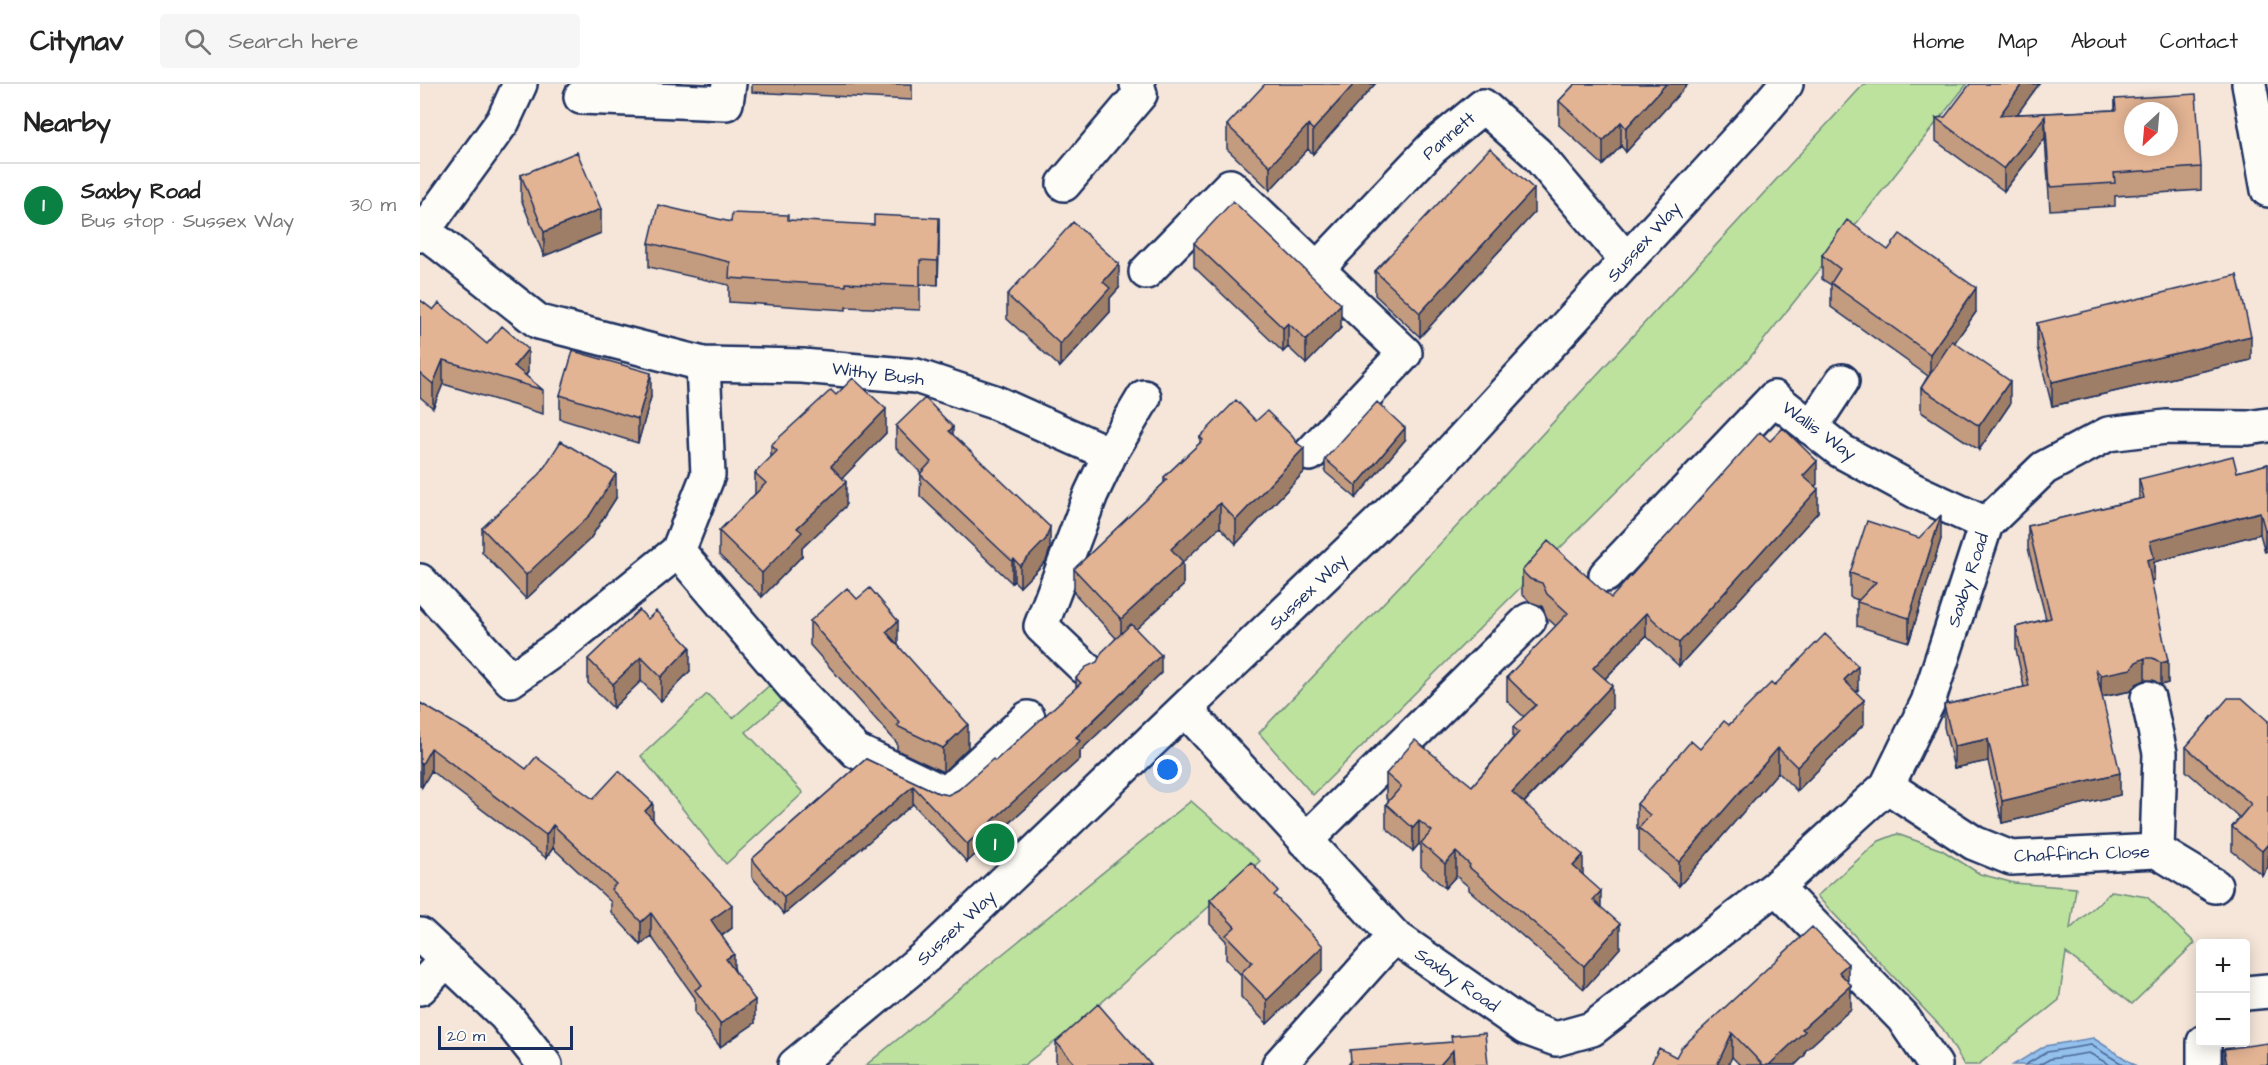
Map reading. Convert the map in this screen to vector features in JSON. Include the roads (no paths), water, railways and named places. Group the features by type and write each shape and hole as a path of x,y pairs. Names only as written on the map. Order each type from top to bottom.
{"street":[{"path":"422,233 503,121 520,84"},
{"path":"581,97 726,103 729,84"},
{"path":"1064,184 1140,94 1137,84"},
{"name":"Sussex Way","path":"795,1065 930,953 1434,470 1753,123 1786,84"},
{"path":"2249,84 2268,190"},
{"name":"Pannett","path":"1318,268 1485,95 1627,261"},
{"path":"1146,272 1230,186 1405,353 1310,454"},
{"name":"Withy Bush","path":"422,233 539,322 703,364 802,366 916,376 994,402 1110,454"},
{"path":"420,581 511,680 561,645 678,551 708,474 703,364"},
{"path":"1811,428 1842,381"},
{"path":"1084,667 1041,626 1091,494 1110,454 1144,397"},
{"name":"Wallis Way","path":"1606,575 1774,398 1841,452 1986,524"},
{"name":"Saxby Road","path":"1186,710 1394,936 1526,1028 1555,1052 1592,1029 1776,887 1887,786 1928,702 1986,524 2044,468 2108,434 2166,427 2248,428 2268,425"},
{"path":"678,551 796,689 856,752 946,795 1028,718"},
{"path":"1305,841 1529,620"},
{"path":"2148,698 2160,753 2157,850"},
{"name":"Chaffinch Close","path":"1887,786 1974,843 2011,858 2157,850 2215,885"},
{"path":"1776,887 1903,1018 1935,1065"},
{"path":"420,935 505,1016 545,1065"},
{"path":"1280,1065 1394,936"},
{"path":"420,988 446,960"},
{"path":"2250,993 2268,992"},
{"path":"2204,1047 2204,1065"}],"water":[{"path":"2093,1038 2135,1065 2013,1065 2045,1046"}],"place":[{"name":"Saxby Road","path":"995,843"}]}
